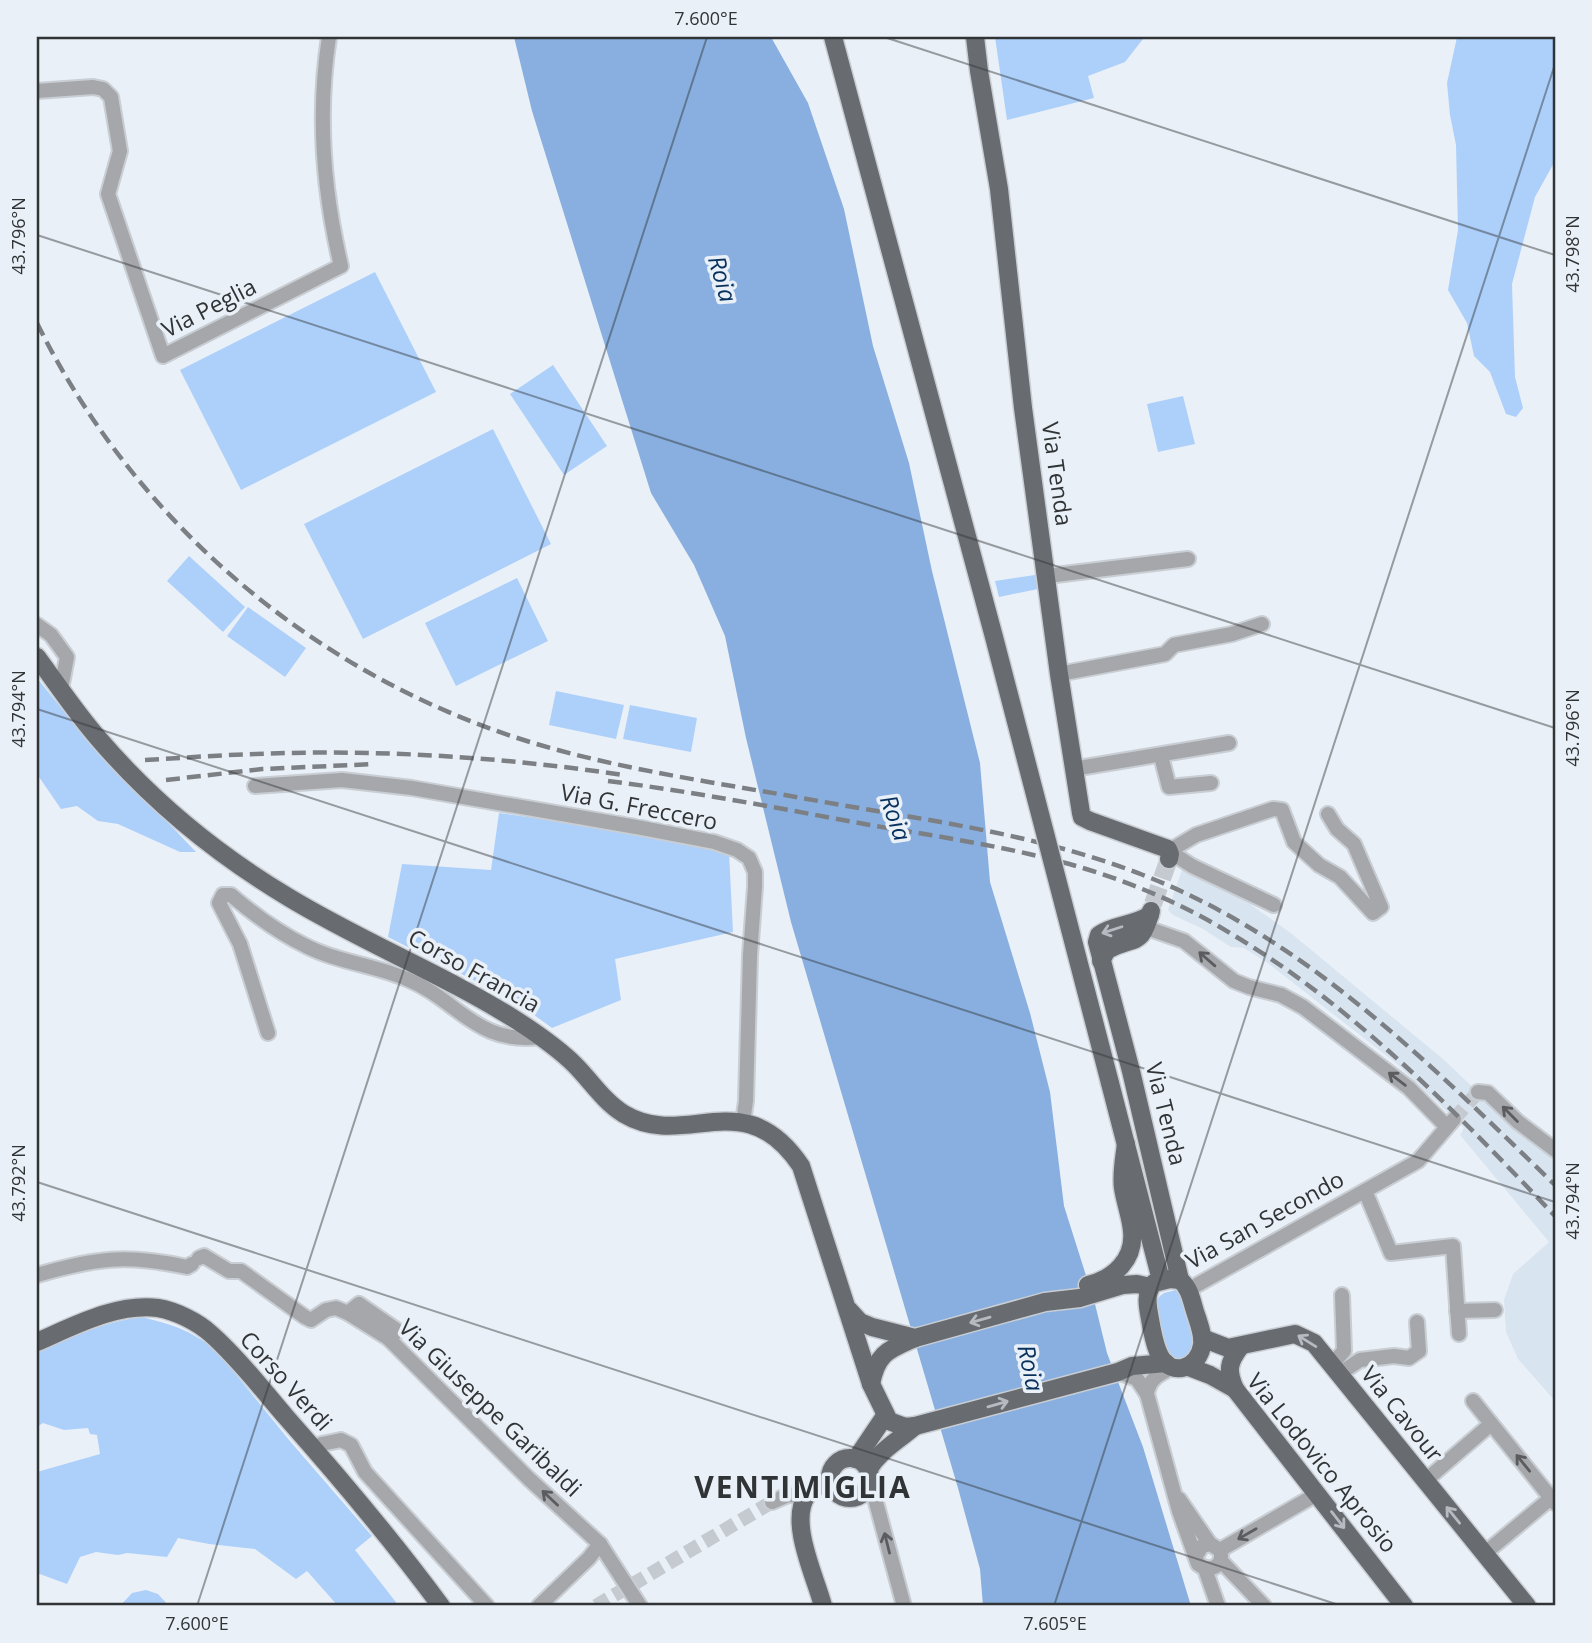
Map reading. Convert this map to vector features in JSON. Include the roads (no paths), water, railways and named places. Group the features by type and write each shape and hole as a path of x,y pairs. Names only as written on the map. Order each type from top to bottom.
{"main road":[{"path":"833,37 991,623 1126,1144 1149,1284 1148,1305 1154,1338 1160,1355 1176,1366"},
{"name":"Via Tenda","path":"975,37 999,189 1023,408 1059,674 1082,817 1163,847 1169,855"},
{"name":"Corso Francia","path":"37,657 98,738 153,794 199,836 287,896 464,989 540,1037 574,1063 624,1114 662,1125 743,1122 764,1130 787,1146 801,1166 871,1384 885,1416"},
{"name":"Via Tenda","path":"1150,916 1105,931 1098,935 1097,942 1184,1285 1202,1338"},
{"path":"1045,1302 1070,1290 1100,1282 1116,1272 1130,1254 1132,1230 1122,1178 1126,1144"},
{"path":"871,1384 874,1367 887,1351 915,1338 1045,1302 1080,1298 1112,1288 1149,1284 1184,1285"},
{"name":"Corso Verdi","path":"37,1342 78,1324 135,1308 160,1308 183,1317 211,1334 314,1449 441,1606"},
{"path":"846,1308 860,1322 883,1331 915,1338"},
{"name":"Via Cavour","path":"1202,1338 1219,1346 1240,1347 1294,1334 1314,1343 1527,1606"},
{"path":"865,1470 846,1459 837,1463 831,1471 830,1480 837,1493 852,1498 860,1496 867,1489 865,1470 885,1416 895,1424 905,1427 924,1424 1128,1371 1194,1363 1200,1354 1202,1338"},
{"path":"1235,1390 1228,1374 1230,1360 1240,1347"},
{"name":"Via Lodovico Aprosio","path":"1176,1366 1210,1375 1235,1390 1404,1606"},
{"path":"865,1470 886,1447 924,1424"},
{"path":"823,1606 801,1530 807,1496 830,1480"}],"street":[{"name":"Via Peglia","path":"37,91 93,88 103,89 111,97 120,151 108,194 163,356 341,266 323,171 324,70 329,37"},
{"path":"1047,576 1188,559"},
{"path":"1059,674 1166,654 1174,645 1210,639 1262,624"},
{"path":"37,625 51,635 67,657 61,689"},
{"path":"1073,769 1229,743"},
{"path":"1161,755 1169,788 1210,783"},
{"name":"Via G. Freccero","path":"254,786 342,780 412,788 642,828 714,842 737,850 748,859 755,872 743,1122"},
{"path":"1274,905 1169,855 1196,835 1273,809 1282,810 1294,842 1319,865 1340,877 1373,913 1381,907 1354,845 1337,829 1328,814"},
{"path":"268,1033 240,944 219,903 223,895 231,895 306,947 410,980 494,1034 520,1039 540,1037"},
{"name":"Via San Secondo","path":"1150,916 1234,981 1249,988 1282,995 1303,1007 1450,1123 1421,1166 1365,1191 1184,1285"},
{"path":"1478,1092 1488,1093 1495,1098 1518,1122 1555,1150"},
{"name":"Via San Secondo","path":"1365,1191 1391,1253 1453,1246 1459,1334"},
{"name":"Via Giuseppe Garibaldi","path":"37,1275 94,1260 130,1257 193,1263 204,1256 229,1271 241,1271 291,1309 311,1320 326,1310 336,1308 348,1313 388,1338 518,1468 600,1544 640,1606"},
{"path":"1335,1369 1343,1351 1342,1294"},
{"path":"1457,1311 1495,1310"},
{"path":"1335,1369 1360,1360 1415,1356 1419,1351 1417,1322"},
{"path":"1147,1394 1148,1386 1156,1376 1176,1366"},
{"path":"1128,1371 1141,1383 1147,1394 1179,1511 1198,1564 1205,1569 1218,1606"},
{"path":"1474,1401 1553,1500 1484,1554"},
{"path":"1425,1481 1491,1424"},
{"path":"314,1449 321,1444 341,1440 351,1445 365,1472 487,1606"},
{"path":"865,1470 904,1606"},
{"path":"1205,1569 1213,1569 1217,1551 1317,1493"},
{"path":"772,1502 788,1495 807,1496"},
{"path":"1176,1495 1217,1551 1264,1606"},
{"path":"539,1606 600,1544"},
{"path":"1196,1556 1202,1546 1217,1551"}],"water":[{"name":"Roia","path":"514,37 771,37 808,103 844,209 873,346 909,463 932,571 980,763 990,882 1030,1013 1050,1092 1064,1206 1095,1304 1107,1353 1143,1447 1191,1606 983,1606 980,1569 958,1488 791,922 746,738 725,636 694,565 651,493 532,111"}],"tunnel":[{"path":"1153,904 1169,859"},
{"path":"1454,1119 1478,1092"},
{"path":"596,1606 772,1502"}],"railway":[{"path":"37,323 78,396 126,464 180,527 240,583 306,633 377,677 451,713 566,752 676,776 1026,839 1143,875 1202,902 1259,933 1313,969 1414,1051 1555,1185"},
{"path":"145,760 302,753 394,754 532,763 623,775"},
{"path":"166,780 262,769 375,764"},
{"path":"608,781 739,801 1055,860 1133,885 1183,907 1276,962 1362,1028 1442,1100 1555,1216"}],"district":[{"name":"VENTIMIGLIA","path":"803,1488"}]}
